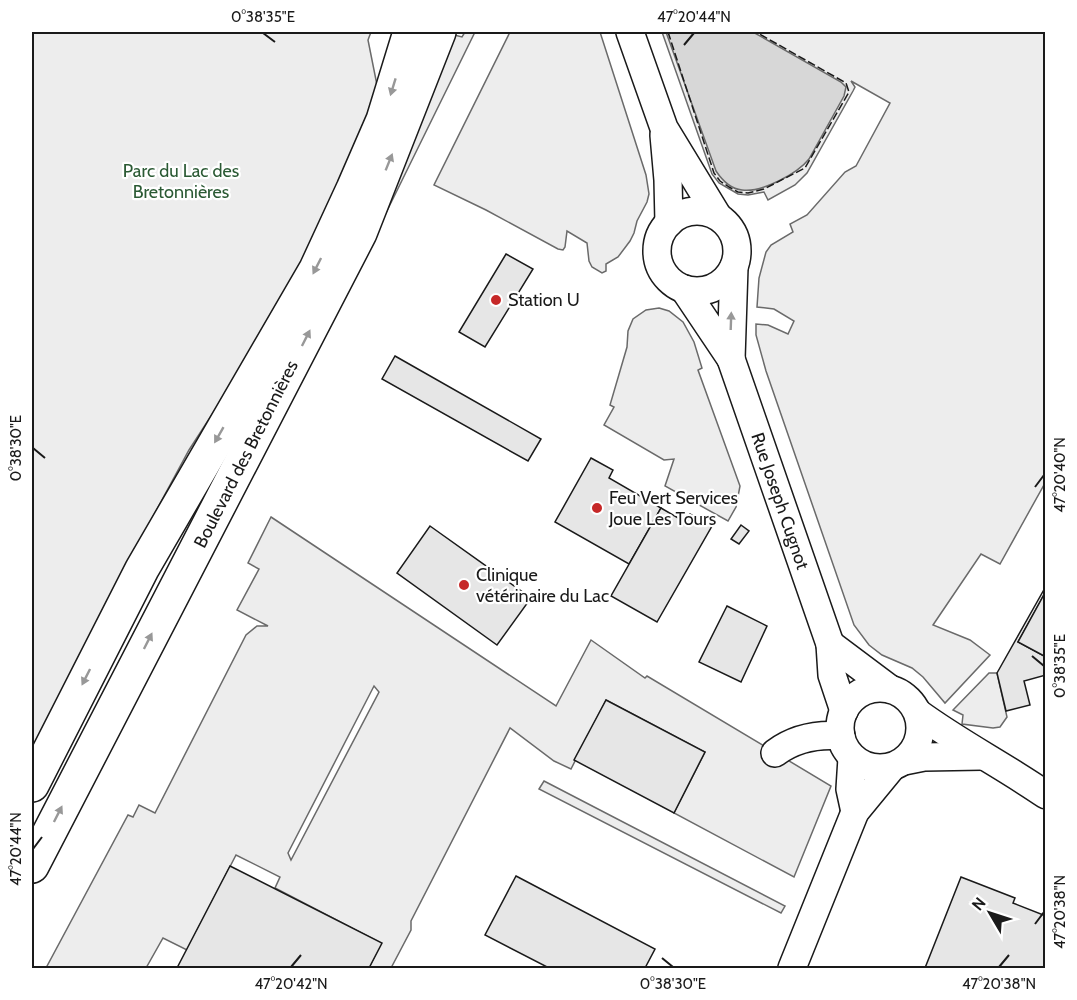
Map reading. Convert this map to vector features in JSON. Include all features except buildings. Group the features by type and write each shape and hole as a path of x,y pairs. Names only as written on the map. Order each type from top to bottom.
{"main road":[{"name":"Boulevard des Bretonnières","path":"32,785 142,569 316,269 354,189 383,120 410,32"},
{"name":"Boulevard des Bretonnières","path":"32,866 360,233 439,32"}],"street":[{"path":"630,32 664,128 717,215 728,224 738,246 734,267 719,285 708,290 696,291 676,285 665,274 658,259 659,240 669,223 679,215 691,211 717,215"},
{"path":"664,128 669,223"},
{"name":"Rue Joseph Cugnot","path":"730,359 734,267"},
{"name":"Rue Joseph Cugnot","path":"684,289 730,359 830,644 832,675 846,735 850,789 855,812"},
{"path":"830,644 890,689 902,694 918,713 1046,795"},
{"path":"890,689 876,688 863,692 852,700 846,735 870,767 898,764 924,757 980,753"},
{"path":"792,969 855,812 898,764 913,751 919,738 918,713"},
{"path":"775,753 802,739 824,735 846,735"}],"shaded area":[{"name":"Parc du Lac des Bretonnières","path":"32,32 371,32 368,40 377,85 338,202 237,376 189,450 123,572 32,752"},
{"path":"465,32 475,32 383,219 450,34 462,37"},
{"path":"510,32 600,32 646,175 649,194 630,241 618,257 606,264 606,271 602,273 592,267 589,261 587,243 567,231 565,247 563,250 558,249 434,185"},
{"path":"662,32 1045,32 1045,483 1000,564 981,554 933,625 970,640 990,655 945,703 923,677 912,668 882,655 869,645 854,625 766,371 756,335 756,324 768,325 788,334 794,321 774,309 757,307 759,278 766,252 771,245 793,232 790,224 807,215 845,172 856,166 890,103 851,81 855,87 853,91 807,173 795,185 768,200 764,192 738,194 719,183 712,174"},
{"path":"666,32 753,32 841,82 846,87 844,96 809,159 788,176 759,189 738,189 724,181 716,171"},
{"path":"659,308 669,311 683,322 694,342 702,368 698,370 740,486 736,507 728,521 665,486 674,459 664,460 604,425 614,407 610,405 633,319 646,310"},
{"path":"271,517 556,706 591,640 645,678 647,676 831,786 794,877 674,813 705,752 606,700 571,769 554,761 510,728 411,921 411,930 391,968 369,968 381,943 275,888 280,877 236,855 187,950 163,938 146,968 46,968 128,815 133,817 139,805 155,813 246,635 257,626 268,626 237,610 259,569 248,563","holes":["374,686 379,692 291,860 288,853"]},
{"path":"989,673 997,673 1007,717 1000,727 962,724 963,715 953,710"},
{"path":"544,781 785,906 781,913 539,789"}],"fence":[{"path":"668,32 714,173 729,187 738,192 748,193 764,189 805,168 849,92 846,83 756,32"}],"place":[{"name":"Station U","path":"496,300"},
{"name":"Feu Vert Services Joue Les Tours","path":"597,508"},
{"name":"Clinique vétérinaire du Lac","path":"464,585"}]}
